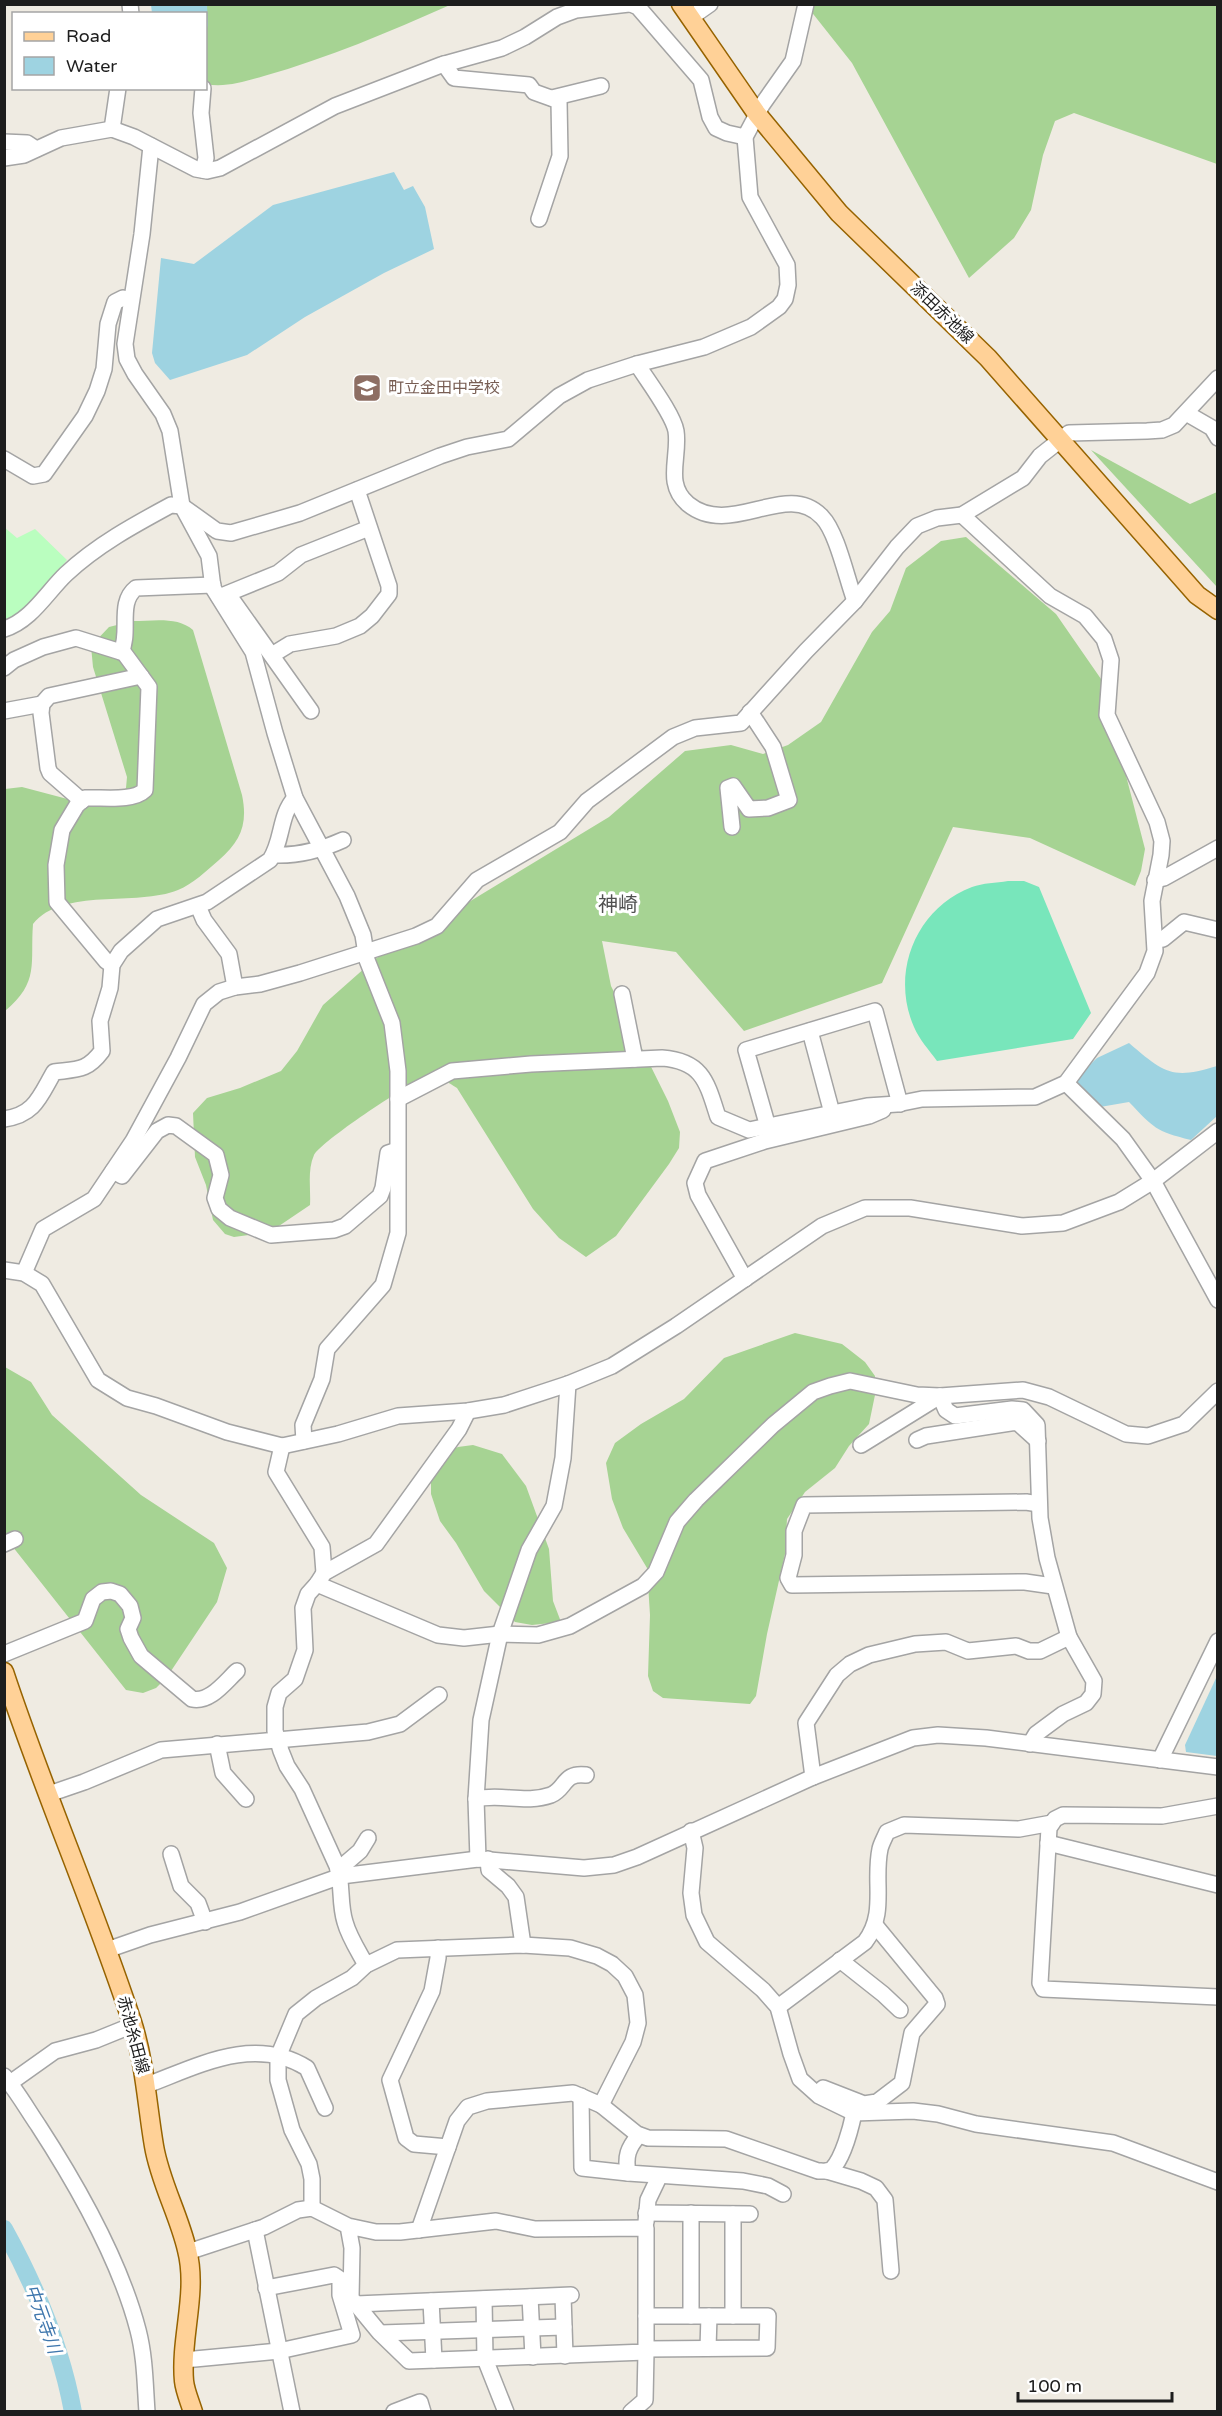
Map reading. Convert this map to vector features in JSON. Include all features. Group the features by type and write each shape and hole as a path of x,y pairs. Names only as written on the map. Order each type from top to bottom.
{"main road":[{"name":"添田赤池線","path":"686,11 757,114 839,213 968,337 1197,595 1218,610"},
{"name":"赤池糸田線","path":"4,1672 133,2025 147,2085 157,2158 188,2252 190,2306 183,2360 184,2384 193,2412"}],"street":[{"path":"4,158 24,155 61,138 112,129 203,170 219,168 335,105 444,64 502,48 557,17 576,10 630,4 638,7 701,80 710,117 716,128 745,137"},
{"path":"686,11 710,4"},
{"path":"4,629 25,618 66,574 107,541 171,505 182,506 217,531 231,533 300,513 467,447 508,439 559,396 588,380 637,364 690,352 751,327 779,307 785,299 788,285 784,257 754,208 750,197 745,137 757,114 793,61 806,4"},
{"path":"444,64 454,78 529,85 534,92 559,101 560,156 539,219"},
{"path":"552,98 601,86"},
{"path":"112,129 118,90"},
{"path":"203,90 201,113 206,158 203,170"},
{"path":"4,142 27,143 36,149"},
{"path":"151,146 125,344 127,359 163,414 170,431 182,506 209,556 220,592 254,652 295,798 347,896 363,935 367,960 392,1023 396,1046 398,1233 383,1285 327,1349 322,1379 303,1425 304,1441"},
{"path":"4,459 33,476 44,474 85,416 97,391 104,369 108,324 115,302 123,298 131,300"},
{"path":"637,364 674,423 677,445 675,484 688,504 706,514 722,517 797,503 812,508 823,517 831,531 855,601"},
{"path":"24,1273 43,1229 94,1199 113,1171 148,1115 204,1004 219,993 235,987 260,984 300,973 416,936 437,926 477,880 560,832 587,801 673,737 696,728 741,723 855,601 897,547 917,526 937,518 962,515 1023,478 1040,456 1069,433 1162,430 1174,425 1218,378"},
{"path":"1186,413 1216,432"},
{"path":"272,655 290,644 336,636 354,629 372,616 389,594 389,586 357,490"},
{"path":"398,1099 452,1071 635,1059 677,1059 705,1077 718,1117 749,1130 867,1106 899,1104 922,1099 1035,1097 1066,1083 1147,973 1155,951 1152,902 1162,841 1157,822 1107,715 1111,660 1104,639 1085,616 1050,596 962,515"},
{"path":"121,652 126,635 127,601 129,593 136,588 220,592 278,573 301,555 369,528"},
{"path":"220,592 272,655 311,711"},
{"path":"4,668 14,660 43,647 76,638 124,653 149,687 145,790 139,796 129,798 104,796 85,798 62,830 56,865 57,902 106,961 112,965"},
{"path":"82,801 50,773 41,713 42,704 49,696 141,676"},
{"path":"4,711 42,704"},
{"path":"732,827 728,788 733,786 749,809 768,808 789,800 773,747 750,712"},
{"path":"4,1119 18,1117 28,1112 54,1072 83,1069 92,1064 102,1051 100,1021 110,988 112,965 121,951 157,919 198,906 270,860 274,855 287,806 295,798"},
{"path":"274,855 322,849 343,840"},
{"path":"1155,880 1164,878 1218,848"},
{"path":"198,906 204,920 229,954 235,987"},
{"path":"1155,940 1163,939 1184,922 1218,930"},
{"path":"622,994 635,1059"},
{"path":"768,1127 746,1050 875,1011 899,1104"},
{"path":"810,1030 832,1113"},
{"path":"1066,1083 1123,1139 1153,1181 1218,1300"},
{"path":"745,1279 698,1195 695,1183 705,1161 765,1141 869,1116 899,1104"},
{"path":"113,1171 122,1176 157,1131 168,1125 176,1125 216,1155 221,1175 215,1198 219,1209 230,1218 271,1235 334,1230 345,1226 380,1196 388,1153 397,1151"},
{"path":"4,1270 24,1273 42,1284 98,1380 127,1398 227,1432 282,1446 338,1434 398,1416 468,1411 504,1405 568,1384 612,1366 822,1226 865,1208 910,1208 1022,1226 1063,1223 1119,1202 1153,1181 1218,1131"},
{"path":"320,1579 438,1635 464,1638 500,1634 538,1635 570,1626 643,1586 656,1572 677,1522 696,1500 773,1425 813,1392 850,1381 917,1395 1023,1390 1049,1397 1126,1434 1149,1436 1184,1424 1218,1391"},
{"path":"523,1945 516,1897 508,1886 489,1869 483,1859 476,1799 481,1720 500,1634 529,1550 554,1506 562,1458 568,1384"},
{"path":"940,1395 946,1410 955,1416 1012,1409 1023,1410 1037,1425 1039,1504 1053,1586 1069,1637 1094,1681 1093,1694 1086,1703 1063,1714 1036,1734 1030,1743"},
{"path":"861,1445 940,1395"},
{"path":"366,1965 345,1923 339,1890 339,1873 302,1789 287,1766 277,1740 274,1707 279,1693 295,1679 305,1650 303,1608 308,1594 320,1579 376,1544 459,1428 468,1411"},
{"path":"917,1440 926,1436 1017,1422 1038,1442"},
{"path":"282,1446 276,1472 322,1547 320,1579"},
{"path":"1039,1504 1026,1502 804,1505 794,1532 794,1555 788,1578 792,1585 1025,1582 1053,1586"},
{"path":"4,1654 85,1621 93,1599 102,1592 111,1591 120,1594 130,1606 133,1618 128,1629 141,1656 192,1699 199,1701 209,1697 237,1671"},
{"path":"813,1777 806,1723 837,1675 850,1664 870,1655 915,1644 946,1642 968,1651 1016,1646 1029,1651 1040,1651 1069,1637"},
{"path":"1160,1760 1218,1641"},
{"path":"49,1794 161,1750 368,1732 400,1724 439,1695"},
{"path":"107,1950 150,1935 240,1912 339,1873 483,1859 584,1868 614,1865 813,1777 913,1738 938,1734 1030,1743 1218,1767"},
{"path":"217,1744 223,1773 246,1799"},
{"path":"476,1799 485,1797 516,1800 545,1797 555,1793 569,1777 579,1774 586,1775"},
{"path":"1218,1806 1162,1816 1063,1815 1055,1819 1049,1828 1040,1983 1042,1989 1218,1996"},
{"path":"778,2007 866,1942 875,1925 880,1849 887,1832 904,1825 1019,1829 1052,1823"},
{"path":"691,1831 695,1848 691,1893 694,1915 707,1942 763,1990 778,2007 800,2079 819,2096 854,2113 913,2111 938,2114 976,2124 1113,2143 1218,2182"},
{"path":"339,1873 360,1851 368,1838"},
{"path":"1048,1843 1218,1885"},
{"path":"171,1854 181,1886 198,1903 205,1922"},
{"path":"804,2082 812,2080 823,2088 864,2104 877,2102 902,2083 912,2033 937,2004 935,1998 875,1925"},
{"path":"312,2208 309,2164 292,2130 278,2080 279,2057 296,2014 316,1998 352,1978 366,1965 397,1950 523,1945 570,1948 597,1956 612,1964 625,1976 635,1995 638,2023 633,2042 601,2105"},
{"path":"438,1948 432,1991 390,2080 406,2138 414,2144 448,2147"},
{"path":"840,1960 884,1994 900,2010"},
{"path":"133,2025 96,2040 56,2051 7,2079 52,2146 79,2194 121,2281 138,2330 145,2365 147,2412"},
{"path":"147,2085 226,2055 248,2052 279,2057 307,2068 325,2108"},
{"path":"419,2230 457,2121 468,2107 487,2101 573,2093 601,2105 639,2135 648,2138 726,2139 818,2171 827,2171 861,2181 876,2188 885,2200 891,2271"},
{"path":"581,2096 582,2168 743,2181 768,2186 783,2194"},
{"path":"827,2171 833,2168 839,2158 854,2113"},
{"path":"628,2173 626,2155 639,2135"},
{"path":"631,2412 645,2400 646,2221 648,2199 659,2176"},
{"path":"188,2252 255,2230 298,2210 312,2208 348,2226 376,2232 419,2230 496,2221 535,2229 646,2221 691,2213 750,2214"},
{"path":"691,2213 691,2316"},
{"path":"733,2214 734,2316"},
{"path":"348,2226 352,2248 351,2298 381,2333 410,2361 708,2348 767,2348 768,2316 646,2316"},
{"path":"255,2230 292,2412"},
{"path":"183,2360 279,2351 352,2336 340,2295 340,2279 334,2275 267,2288"},
{"path":"356,2304 567,2296 564,2327 565,2356"},
{"path":"531,2297 533,2357"},
{"path":"484,2299 485,2359 506,2412"},
{"path":"431,2301 434,2360"},
{"path":"708,2348 709,2316"},
{"path":"381,2333 564,2327"},
{"path":"394,2412 420,2402 423,2412"}],"green space":[{"path":"185,4 450,5 335,53 250,80 221,85 207,84 207,12 183,12"},
{"path":"806,5 1217,5 1217,164 1074,113 1055,121 1043,155 1031,210 1014,238 969,278 852,63"},
{"path":"1091,450 1190,504 1217,492 1217,587"},
{"path":"4,527 17,538 35,529 67,560 32,603 5,621"},
{"path":"966,537 1056,614 1101,679 1145,849 1141,871 1135,886 1030,838 953,827 882,983 744,1031 676,952 602,941 611,986 668,1101 680,1132 679,1148 616,1236 586,1257 559,1238 533,1209 457,1088 437,1079 423,1080 383,1102 320,1148 314,1155 311,1167 310,1205 270,1232 234,1237 225,1234 213,1220 206,1185 195,1157 193,1113 207,1098 240,1088 281,1071 297,1051 323,1005 375,959 609,817 685,751 731,745 763,754 788,745 821,722 872,632 890,611 906,568 941,541"},
{"path":"133,621 172,621 193,630 242,795 244,815 241,831 227,853 194,881 178,890 161,895 81,901 62,905 46,913 33,924 31,971 24,991 5,1011 5,789 22,787 75,801 117,799 126,788 127,777 93,667 91,646 109,627"},
{"path":"1008,881 1024,881 1039,887 1091,1013 1073,1039 937,1061 916,1031 907,1006 905,985 907,965 913,945 923,926 936,910 952,897 972,887"},
{"path":"795,1333 842,1344 865,1362 875,1376 875,1395 869,1424 849,1446 835,1468 805,1492 787,1519 785,1554 756,1696 750,1704 663,1698 653,1691 648,1676 650,1615 647,1568 623,1528 612,1499 606,1463 615,1443 641,1424 684,1399 724,1358"},
{"path":"5,1367 31,1382 52,1415 141,1495 214,1543 227,1568 217,1602 167,1677 156,1688 143,1693 126,1690 5,1537"},
{"path":"473,1445 502,1454 526,1486 549,1549 553,1601 561,1622 532,1625 515,1622 484,1591 456,1543 440,1521 431,1494 431,1472 442,1454 458,1447"}],"water":[{"path":"151,5 207,5 208,25 207,28 207,12 152,12"},
{"path":"394,172 404,190 413,186 425,207 434,249 384,273 305,317 247,355 170,380 155,363 152,353 161,258 194,264 273,205"},
{"path":"1129,1043 1151,1061 1169,1071 1189,1073 1217,1066 1217,1116 1191,1140 1162,1131 1144,1118 1129,1102 1100,1107 1078,1086 1077,1077 1097,1058"},
{"path":"1217,1676 1217,1756 1186,1752 1185,1745"}],"waterway":[{"name":"中元寺川","path":"4,2229 27,2273 46,2318 62,2364 73,2412"}],"place":[{"name":"町立金田中学校","path":"367,388"}],"district":[{"name":"神崎","path":"618,905"}]}
